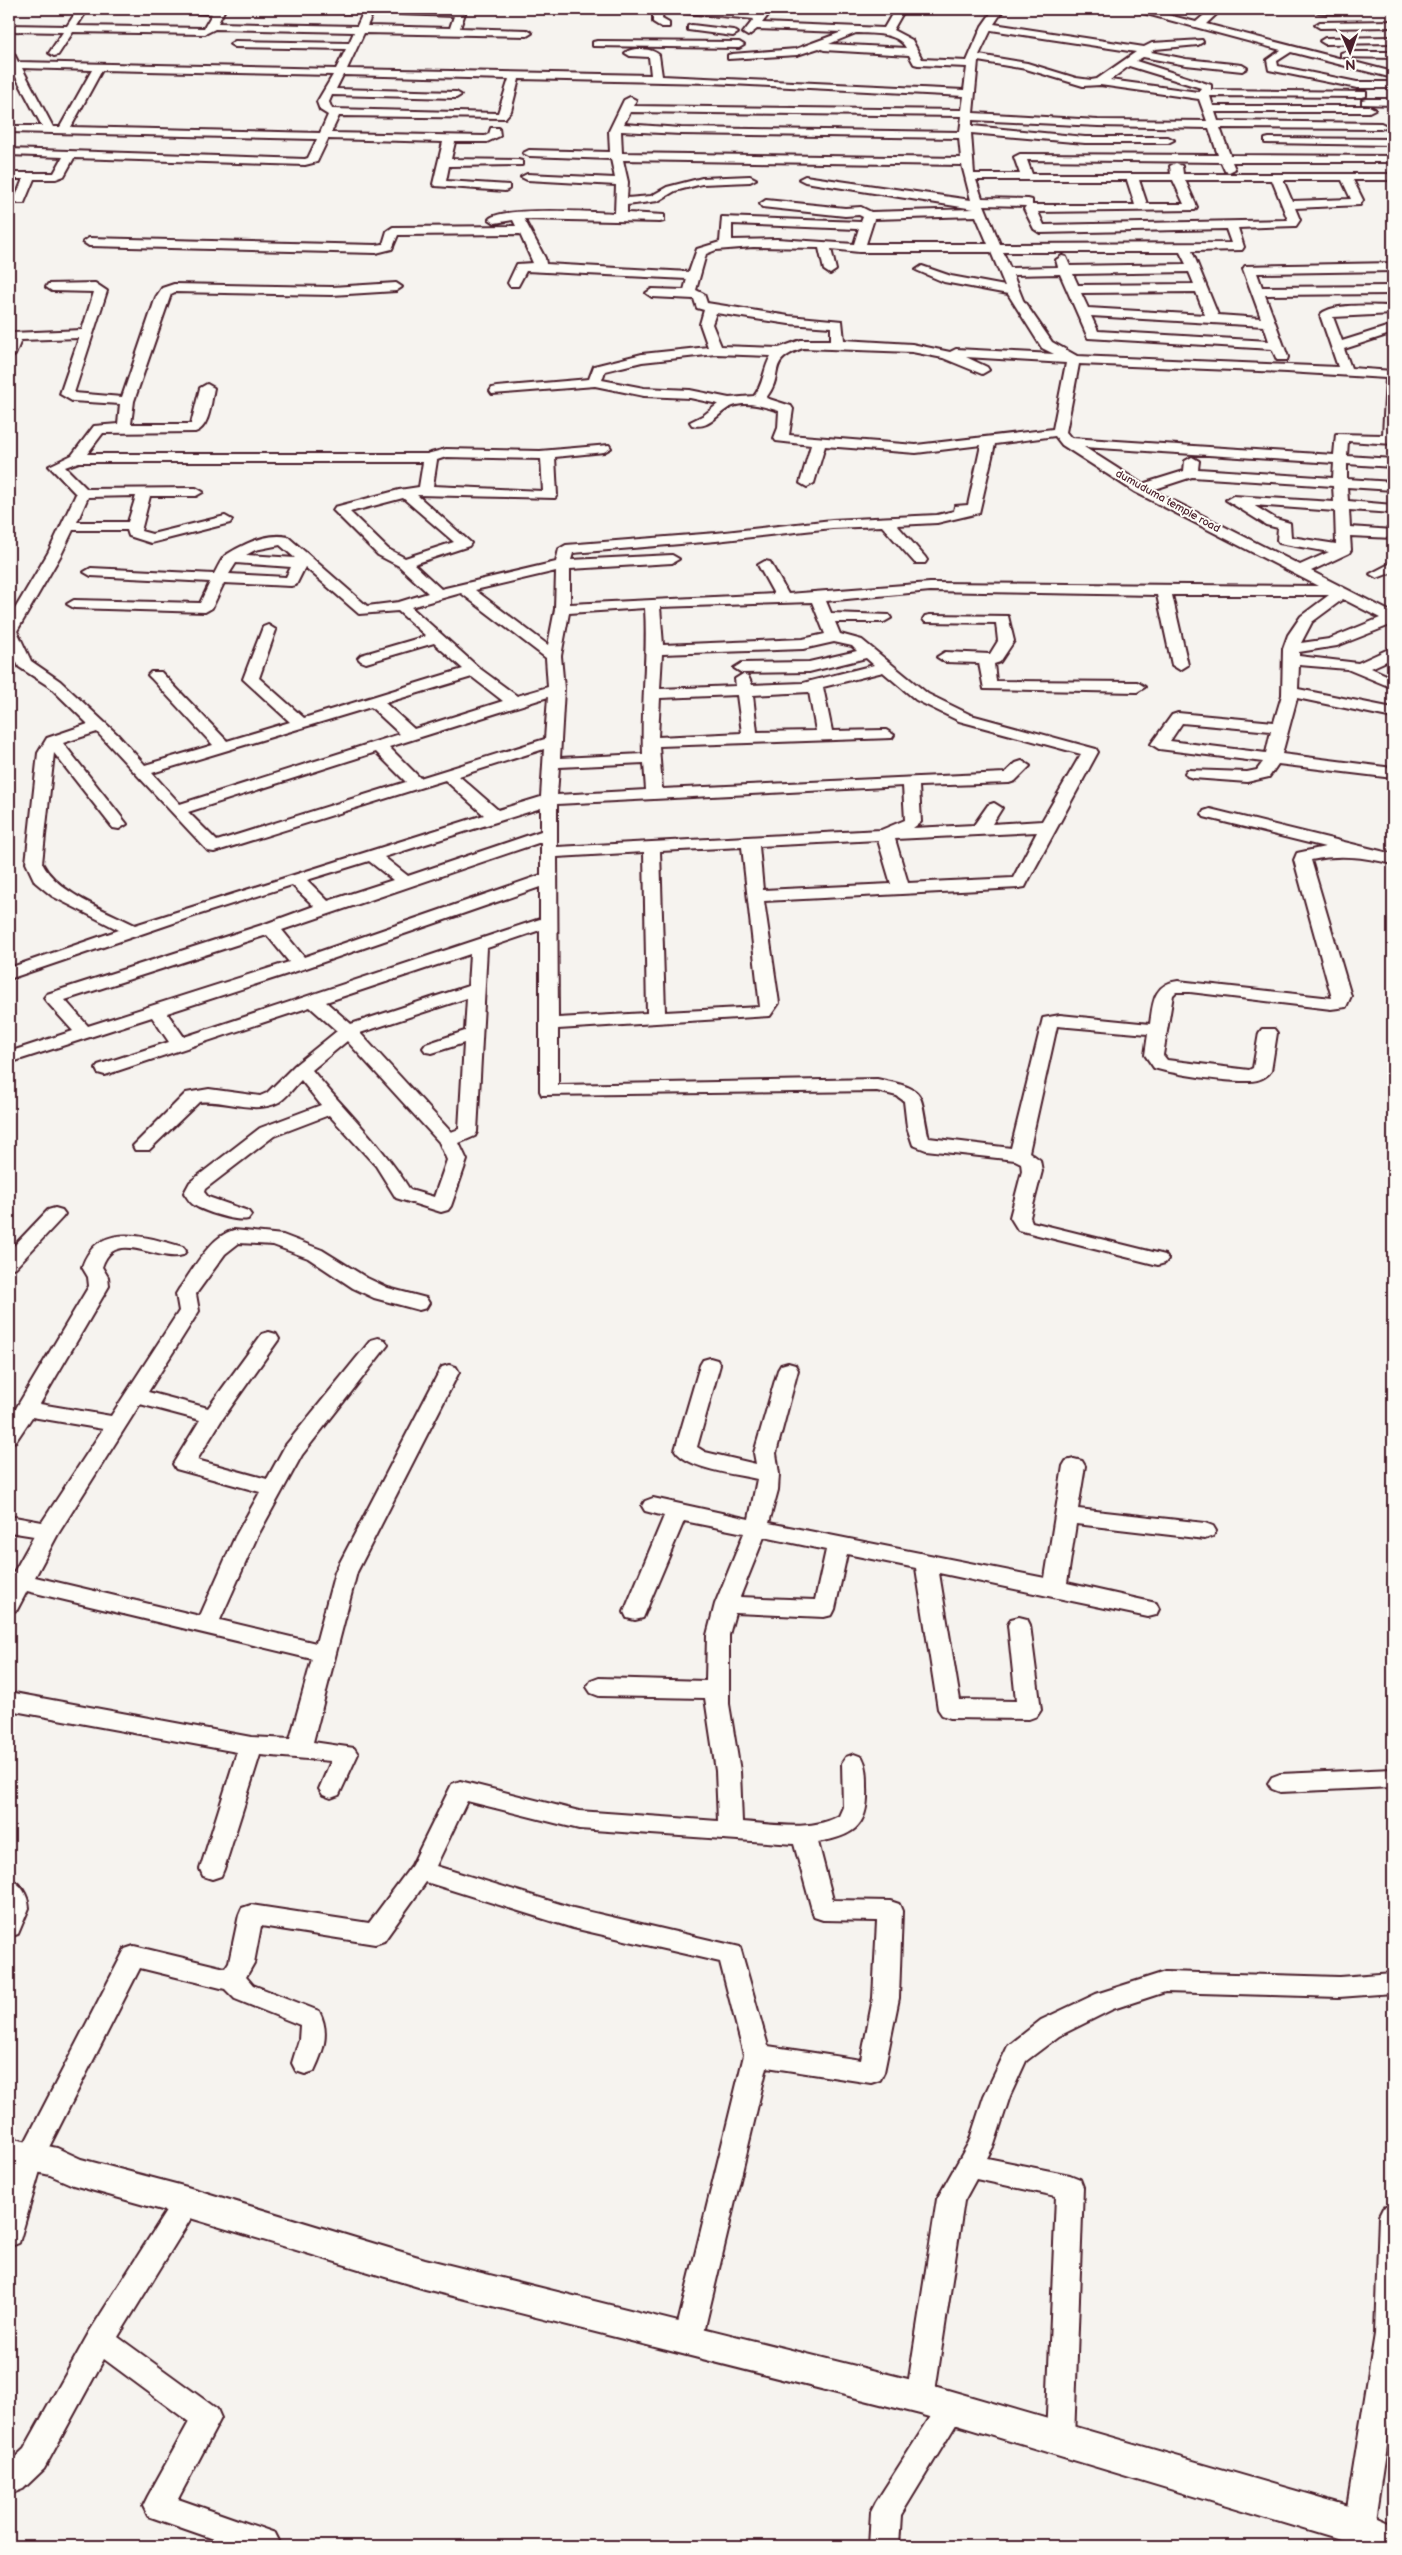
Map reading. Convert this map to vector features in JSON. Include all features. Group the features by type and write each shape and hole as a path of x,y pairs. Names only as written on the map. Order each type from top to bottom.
{"main road":[{"path":"19,2160 51,2172 73,2171 187,2202 425,2274 936,2403 1379,2533"}],"street":[{"path":"54,53 83,9"},
{"path":"9,28 202,31 209,30 219,10 183,9"},
{"path":"330,9 460,13 454,32"},
{"path":"658,9 657,20 665,25"},
{"path":"674,9 758,21 856,31 887,31 905,39 914,52 915,60 918,62 972,60 1036,68 1046,73 1088,84 1100,82 1204,92 1378,119"},
{"path":"887,31 900,9"},
{"path":"999,9 987,26 972,60 966,132 966,162 969,177 1013,291 1048,345 1074,360"},
{"path":"1133,9 1393,75"},
{"path":"1198,26 1217,9"},
{"path":"1332,58 1320,25 1317,9 1348,9"},
{"path":"370,10 343,67 323,102 324,108 335,114 501,116 505,111 514,79"},
{"path":"212,26 454,32 526,37 531,19"},
{"path":"692,28 758,21"},
{"path":"726,82 739,45 758,21"},
{"path":"1320,25 1393,24"},
{"path":"987,26 1143,51 1186,62 1211,63 1249,71 1204,92 1117,65"},
{"path":"621,216 622,182 616,156 617,127 628,105 726,82 784,54 819,46 856,31"},
{"path":"1166,58 1218,31"},
{"path":"1072,39 1070,44 1072,46 1092,54"},
{"path":"1100,82 1117,65 1143,51 1162,44 1201,40 1224,47 1218,56 1250,64 1242,68"},
{"path":"1325,41 1393,40"},
{"path":"235,44 353,46"},
{"path":"657,79 653,54 596,48 739,45"},
{"path":"819,46 914,52"},
{"path":"1289,49 1272,60 1273,68 1378,119"},
{"path":"1332,58 1393,55"},
{"path":"1259,61 1277,56"},
{"path":"50,129 12,59 343,67 968,93"},
{"path":"1346,63 1378,119"},
{"path":"343,67 434,65"},
{"path":"1371,70 1393,69"},
{"path":"64,130 96,70"},
{"path":"328,92 455,99 461,78"},
{"path":"726,82 967,114 1163,124 1260,125 1393,118"},
{"path":"1378,119 1393,85"},
{"path":"1204,92 1212,124 1233,178"},
{"path":"1269,141 1378,119 1393,102"},
{"path":"1207,109 1378,119"},
{"path":"9,152 305,162 313,160 335,114"},
{"path":"1163,124 1175,158 1178,178 1191,207 1196,226"},
{"path":"1191,207 1030,209 1040,229 1292,223 1294,220 1277,158 1260,125"},
{"path":"617,127 681,131 773,145 966,162"},
{"path":"9,129 450,138 491,138 495,130"},
{"path":"529,153 616,156 966,132 1085,140 1168,140"},
{"path":"450,138 439,185 505,187"},
{"path":"9,176 58,175 70,155"},
{"path":"1027,177 1020,157 1393,159"},
{"path":"443,162 518,163"},
{"path":"20,201 30,176"},
{"path":"527,177 622,182"},
{"path":"969,177 1393,177"},
{"path":"1289,205 1356,202 1357,200 1346,177"},
{"path":"1132,178 1142,208"},
{"path":"621,202 654,199 671,189 702,181 750,179"},
{"path":"805,179 979,206"},
{"path":"726,244 726,220 867,221 979,206 1028,203"},
{"path":"766,204 845,212 861,211 867,221 859,248"},
{"path":"517,216 539,258 540,267"},
{"path":"427,223 477,222 517,216 660,218"},
{"path":"1231,225 1238,247 1258,291 1286,368"},
{"path":"89,242 376,249 388,246 393,231 523,230"},
{"path":"689,293 701,252 706,248 726,244 824,245 859,248 996,249 1238,247"},
{"path":"824,245 830,270"},
{"path":"1184,248 1194,268 1213,319"},
{"path":"1058,249 1093,335 1278,345"},
{"path":"514,283 521,267 693,276"},
{"path":"1249,269 1393,267"},
{"path":"1005,272 1194,268"},
{"path":"922,270 948,279 1013,291"},
{"path":"52,287 95,287 101,291 67,394 72,397 128,401"},
{"path":"124,428 128,401 162,297 166,291 174,288 332,292 396,287"},
{"path":"1073,289 1201,288"},
{"path":"1258,291 1393,290"},
{"path":"652,293 689,293 698,295 701,305 711,308 796,321 838,324 837,344"},
{"path":"711,308 706,324 716,350"},
{"path":"1346,372 1326,315 1330,312 1393,310"},
{"path":"1083,312 1269,322"},
{"path":"1337,347 1393,329"},
{"path":"9,355 14,339 18,336 88,334"},
{"path":"595,382 599,369 634,359 716,350 780,352 801,344 905,347 942,352 1074,360 1286,368 1393,376 1392,440 1341,437 1340,482 1344,550"},
{"path":"758,400 768,387 770,368 780,352"},
{"path":"942,352 963,359 982,370"},
{"path":"1063,437 1069,374 1074,360"},
{"path":"497,391 595,382 603,386 644,392 690,394 729,402 758,400 786,409 785,428 781,438 916,449 989,440 1063,437 1193,452 1393,463"},
{"path":"77,458 99,429 195,428 199,424 207,388"},
{"path":"698,422 710,418 729,402"},
{"name":"dumuduma temple road","path":"1063,437 1140,489 1299,571 1390,614"},
{"path":"974,510 989,440"},
{"path":"807,483 819,441"},
{"path":"196,492 83,493 56,466 77,458 430,458 436,454 446,453 548,454 604,448"},
{"path":"1191,473 1193,452"},
{"path":"438,594 404,563 383,552 340,510 406,493 426,490 550,495 548,454"},
{"path":"426,490 430,458"},
{"path":"1140,489 1191,473 1393,486"},
{"path":"144,492 134,526 134,533 151,539 225,520"},
{"path":"83,493 69,526 41,578 9,630 24,664 55,684 99,726 214,847 449,776 554,741"},
{"path":"404,563 464,543 406,493"},
{"path":"1344,550 1284,540 1285,526 1271,522 1233,500 1393,509"},
{"path":"861,508 899,509 922,506 974,510"},
{"path":"974,510 937,519 832,524 716,537 566,549 563,565 562,609 553,656 556,689 554,741 548,800 549,1092 877,1085 899,1088 914,1098 920,1141 926,1144 1019,1155 1030,1160 1032,1164 1020,1216 1025,1226 1158,1259"},
{"path":"885,521 920,560"},
{"path":"69,526 134,526"},
{"path":"1343,531 1393,534"},
{"path":"74,604 205,608 230,558 250,546 283,540 364,611 401,606 438,594 563,565 672,559"},
{"path":"1299,571 1344,550"},
{"path":"91,572 291,582 300,563 230,558"},
{"path":"765,565 783,598"},
{"path":"1393,566 1377,574 1393,581"},
{"path":"562,609 652,603 817,597 930,587 1164,591 1339,591"},
{"path":"463,588 553,656"},
{"path":"945,657 995,659 1006,641 1003,619 987,588"},
{"path":"1164,591 1180,665"},
{"path":"1193,773 1257,777 1263,774 1273,759 1290,692 1291,654 1304,619 1339,591"},
{"path":"817,597 834,637"},
{"path":"652,603 654,650 652,750 654,794"},
{"path":"401,606 474,671 514,702"},
{"path":"1291,654 1332,643 1390,614"},
{"path":"826,618 884,618"},
{"path":"930,620 1003,619"},
{"path":"268,630 252,679 302,724"},
{"path":"654,650 803,644 834,637 857,643 922,697 965,718 1090,752 1048,826 1019,883 755,896"},
{"path":"366,658 436,638"},
{"path":"741,647 750,737"},
{"path":"1359,668 1393,652"},
{"path":"742,668 809,667 868,653"},
{"path":"1291,654 1350,665 1393,682"},
{"path":"986,658 989,686 1137,687"},
{"path":"652,694 805,688 884,667"},
{"path":"142,771 474,671"},
{"path":"156,674 224,747"},
{"path":"815,685 825,737"},
{"path":"177,810 556,689"},
{"path":"1290,692 1393,714"},
{"path":"374,702 412,736"},
{"path":"1280,727 1178,718 1159,744 1393,772"},
{"path":"99,726 53,741 46,754 34,863 41,878 58,892 134,931"},
{"path":"552,763 750,737 886,735"},
{"path":"53,741 119,824"},
{"path":"379,746 418,785"},
{"path":"9,974 296,878 373,856 548,800 911,781 1009,778 1022,766"},
{"path":"449,776 496,817"},
{"path":"885,834 913,822 911,781"},
{"path":"980,829 994,808"},
{"path":"1210,814 1393,859"},
{"path":"85,1033 53,998 271,928 405,882 549,843 652,846 1048,826"},
{"path":"885,834 901,890"},
{"path":"548,1024 759,1012 768,1009 770,1003 755,896 750,841"},
{"path":"652,846 656,1019"},
{"path":"1268,1033 1260,1074 1247,1076 1160,1064 1154,1055 1163,996 1170,987 1190,987 1331,1004 1340,1003 1342,996 1302,857 1327,852 1360,851"},
{"path":"373,856 405,882"},
{"path":"296,878 325,908"},
{"path":"10,1057 157,1012 549,878"},
{"path":"105,1070 479,943 548,922"},
{"path":"271,928 300,964"},
{"path":"448,1140 468,1132 479,943"},
{"path":"142,1146 193,1097 209,1095 262,1102 274,1097 302,1069 348,1031 475,989"},
{"path":"302,1069 332,1107 384,1163 403,1194 441,1206 457,1160 448,1140 348,1031 313,1000"},
{"path":"157,1012 180,1044"},
{"path":"1019,1155 1049,1022 1060,1020 1158,1030"},
{"path":"432,1048 473,1034"},
{"path":"241,1215 201,1201 196,1197 194,1190 201,1181 267,1132 332,1107"},
{"path":"9,1263 55,1214"},
{"path":"9,1604 48,1531 189,1311 186,1294 218,1250 234,1236 276,1239 315,1254 360,1283 382,1293 419,1303"},
{"path":"9,1436 27,1409 99,1286 98,1277 92,1267 93,1262 104,1247 110,1242 127,1241 176,1251"},
{"path":"269,1339 213,1416 184,1464 273,1488"},
{"path":"207,1625 246,1536 293,1451 378,1345"},
{"path":"710,1365 686,1450 698,1458 768,1474"},
{"path":"730,1831 728,1771 717,1704 718,1635 726,1604 757,1528 768,1474 765,1454 788,1370"},
{"path":"299,1750 323,1653 346,1572 450,1372"},
{"path":"135,1396 213,1416"},
{"path":"27,1409 116,1424"},
{"path":"1055,1588 1074,1466"},
{"path":"652,1506 926,1561 1148,1609"},
{"path":"635,1612 677,1512"},
{"path":"1066,1515 1205,1531"},
{"path":"9,1524 48,1531"},
{"path":"726,1604 824,1609 838,1544"},
{"path":"926,1561 950,1709 1029,1710 1019,1625"},
{"path":"20,1581 323,1653"},
{"path":"599,1688 717,1690"},
{"path":"9,1701 251,1746 346,1754 331,1789"},
{"path":"212,1869 251,1746"},
{"path":"232,1979 241,1963 251,1915 375,1934 421,1871 460,1790 579,1820 804,1835 834,1831 849,1823 856,1813 854,1763"},
{"path":"1280,1782 1393,1778"},
{"path":"757,2055 871,2072 886,1998 890,1911 823,1910 804,1835"},
{"path":"421,1871 573,1918 731,1954 757,2055 688,2340"},
{"path":"9,1889 16,1898 18,1908 9,1927"},
{"path":"9,2235 19,2160 134,1956 216,1978 232,1979 244,1992 310,2018 314,2026 314,2037 305,2063"},
{"path":"884,2546 886,2512 936,2403 951,2199 981,2144 997,2096 1017,2054 1050,2028 1105,2001 1165,1982 1339,1987 1393,1983"},
{"path":"968,2166 1070,2187 1060,2439"},
{"path":"10,2482 34,2459 100,2340 187,2202"},
{"path":"1379,2533 1391,2334 1393,2216"},
{"path":"100,2340 206,2418 158,2506 268,2545"}]}
